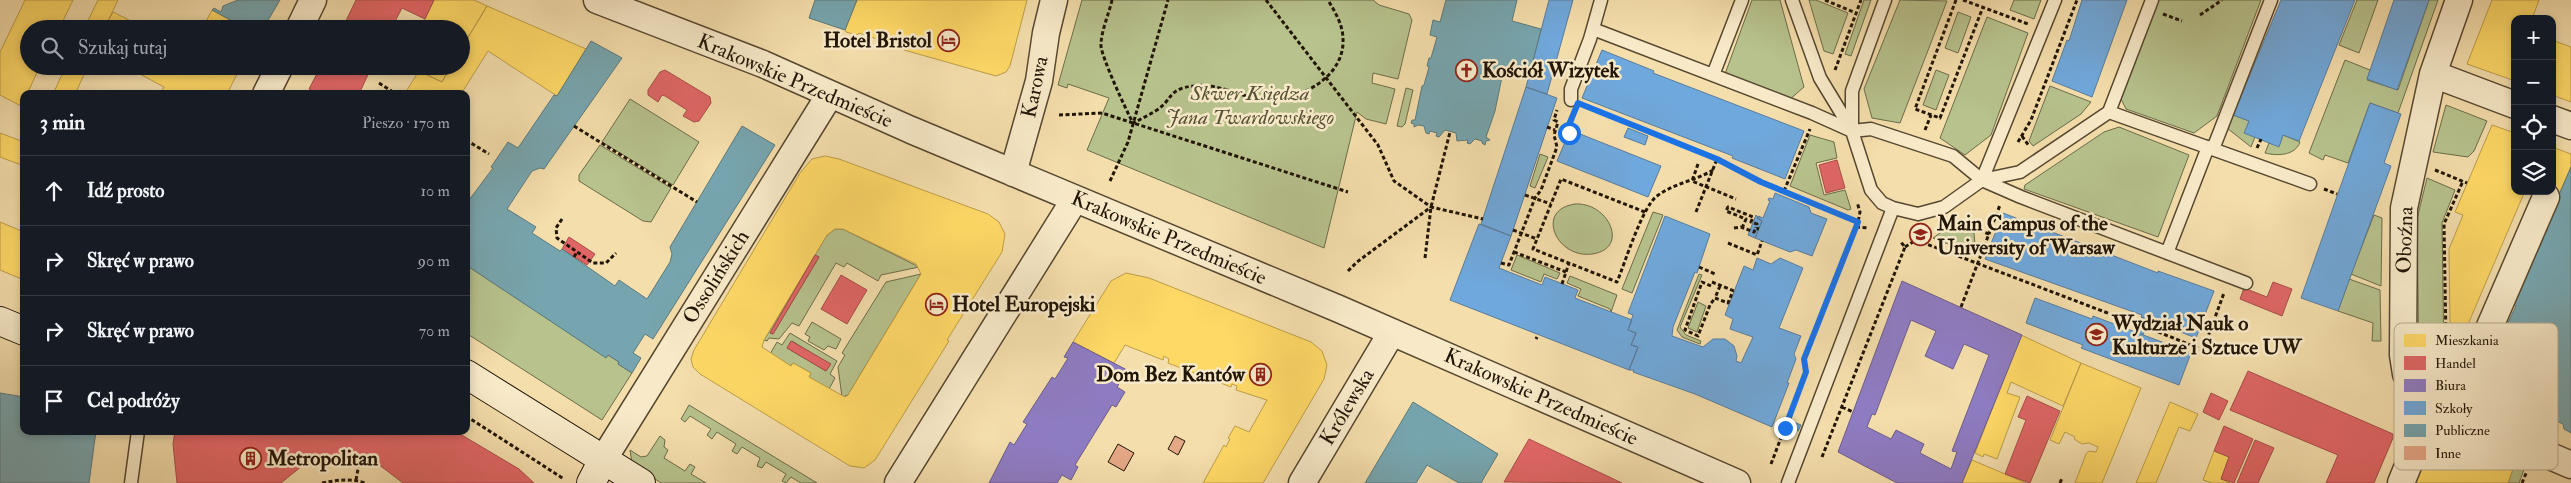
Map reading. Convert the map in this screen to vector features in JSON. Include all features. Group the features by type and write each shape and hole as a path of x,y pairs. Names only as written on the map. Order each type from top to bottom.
{"street":[{"path":"303,20 313,0"},
{"name":"Krakowskie Przedmieście","path":"597,0 764,64 830,96 1392,332 1737,483"},
{"name":"Karowa","path":"1013,172 1040,81 1046,33 1054,0"},
{"name":"Oboźna","path":"2403,323 2404,208 2433,74 2459,0"},
{"path":"2433,74 2511,103"},
{"path":"268,90 276,75"},
{"name":"Ossolińskich","path":"597,471 830,96"},
{"path":"2556,120 2571,126"},
{"path":"2491,323 2546,197"},
{"path":"900,479 1075,199"},
{"path":"0,320 20,329"},
{"name":"Królewska","path":"1302,483 1392,332"},
{"path":"470,377 597,471 641,483"},
{"path":"2558,459 2571,465"},
{"name":"Oboźna","path":"2401,483 2406,470"}],"lane":[{"path":"1574,102 1571,88 1593,29 1601,0"},
{"path":"1713,75 1742,0"},
{"path":"1792,0 1820,78 1852,131 1871,190 1882,202 1893,208 1918,214 1944,207 1982,180 2020,172 2109,112 2150,4"},
{"path":"1852,131 1852,91 1886,0"},
{"path":"1982,180 2055,0"},
{"path":"2167,252 2271,0"},
{"path":"1593,29 1812,113 1852,131 1871,129 1953,156 1982,180 2021,197 2246,283"},
{"path":"2109,112 2310,184"},
{"path":"1788,483 1893,208"},
{"path":"131,483 137,435"}],"path":[{"path":"1112,0 1100,46 1116,84 1119,98 1133,123"},
{"path":"1110,181 1124,151 1133,123 1168,0"},
{"path":"1266,0 1378,145 1394,181 1431,207 1483,219"},
{"path":"1133,123 1158,109 1171,94 1184,87 1212,86 1254,98 1271,100 1302,92 1326,78 1338,63 1343,43 1340,23 1328,0"},
{"path":"1825,0 1856,13"},
{"path":"1828,89 1861,0"},
{"path":"1956,0 1915,109 1940,118 1983,7"},
{"path":"1962,0 2031,25"},
{"path":"2015,150 2031,120 2078,0"},
{"path":"2200,15 2222,0"},
{"path":"2150,4 2182,21"},
{"path":"378,83 389,90"},
{"path":"1571,134 1566,132 1574,102 1717,159 1858,222 1804,359 1806,372 1772,464"},
{"path":"1501,263 1509,266 1534,198 1540,190 1557,147 1554,135 1558,122 1554,120 1557,109"},
{"path":"1059,115 1102,113 1348,192"},
{"path":"574,126 697,202"},
{"path":"1779,195 1811,127"},
{"path":"1547,128 1555,130"},
{"path":"1425,258 1431,207 1450,132"},
{"path":"2257,149 2261,139"},
{"path":"470,142 489,154"},
{"path":"1696,212 1717,159"},
{"path":"1692,181 1698,164"},
{"path":"2426,166 2467,183"},
{"path":"1645,212 1561,179 1533,249 1617,282 1645,212 1656,196 1713,170"},
{"path":"1692,181 1736,199"},
{"path":"2446,323 2444,224 2463,181"},
{"path":"1525,195 1551,204"},
{"path":"1993,202 2010,208"},
{"path":"1961,307 2001,204"},
{"path":"1348,271 1357,262 1431,207"},
{"path":"1734,228 1742,228 1754,232 1757,224 1750,222 1753,217 1728,207 1726,211 1746,219 1742,228"},
{"path":"1948,218 1989,234"},
{"path":"562,219 556,228 557,238 593,263 602,264 610,260 616,253"},
{"path":"1856,227 1869,228"},
{"path":"1822,457 1905,246 1932,229"},
{"path":"1513,230 1537,239"},
{"path":"1916,240 2139,325"},
{"path":"1728,243 1757,255 1762,241"},
{"path":"1900,241 1905,246"},
{"path":"574,257 578,252"},
{"path":"1514,252 1566,272"},
{"path":"1562,284 1569,263"},
{"path":"1699,267 1715,274"},
{"path":"1715,298 1728,303 1734,291 1720,286 1702,282 1685,330 1698,336 1710,305 1720,286"},
{"path":"2146,327 2203,350 2226,286"},
{"path":"1842,407 1853,412"},
{"path":"470,419 564,479"},
{"path":"356,480 360,458"},
{"path":"2522,483 2527,470"},
{"path":"2060,483 2062,478"},
{"path":"322,483 339,479 356,480 365,483"}],"green space":[{"name":"Skwer Księdza Jana Twardowskiego","path":"1082,0 1373,0 1379,5 1409,14 1412,20 1398,79 1373,73 1372,83 1395,89 1386,124 1366,119 1357,112 1324,248 1087,150 1109,98 1068,84 1067,88 1058,85"},
{"path":"1752,0 1780,0 1804,87 1788,101 1725,74"},
{"path":"1809,0 1816,0 1848,13 1833,54 1824,51"},
{"path":"1864,0 1871,0 1851,56 1845,54"},
{"path":"1900,0 1947,1 1900,123 1872,118 1864,89"},
{"path":"2014,0 2041,0 2034,19 2010,10"},
{"path":"2157,0 2261,0 2217,116 2194,133 2126,109 2120,97"},
{"path":"2357,0 2378,0 2359,53 2339,45"},
{"path":"2429,0 2438,0 2398,113 2370,103 2348,163 2325,155 2323,160 2309,153 2345,60 2370,70 2367,80 2398,90"},
{"path":"1958,12 1971,17 1958,53 1945,48"},
{"path":"1987,17 2028,33 1991,135 1965,155 1940,138"},
{"path":"1936,70 1949,75 1936,110 1923,105"},
{"path":"2050,86 2091,102 2081,114 2033,146 2029,141"},
{"path":"1406,88 1413,90 1405,124 1402,127 1397,126"},
{"path":"630,99 699,142 673,185 602,142"},
{"path":"2446,105 2487,121 2474,151 2468,157 2433,152"},
{"path":"2229,113 2249,121 2255,137 2251,147 2227,128"},
{"path":"2119,127 2189,155 2158,237 2024,189 2025,185 2104,132"},
{"path":"1810,135 1834,142 1837,158 1816,163 1824,195 1845,190 1851,209 1848,210 1790,186"},
{"path":"2283,135 2300,142 2298,147 2285,154 2265,153 2269,143 2279,146"},
{"path":"600,145 671,188 651,222 643,221 579,181 579,175"},
{"path":"1540,154 1548,157 1535,188 1530,186"},
{"path":"2427,178 2455,190 2442,223 2443,323 2418,323 2417,219"},
{"path":"1575,204 1587,205 1597,210 1605,218 1610,226 1612,235 1610,244 1604,250 1592,254 1580,254 1560,242 1553,224 1555,215 1563,208"},
{"path":"1653,212 1663,215 1632,293 1622,289"},
{"path":"2374,215 2382,218 2381,286 2351,274"},
{"path":"1951,225 1974,233 1976,255 1933,238"},
{"path":"835,229 843,229 919,267 881,275 878,281 847,263 844,267 836,263 799,326 792,323 779,339 769,338 767,341 764,340 827,235","holes":["815,255 819,257 773,334 770,333"]},
{"path":"1517,255 1560,273 1557,279 1544,274 1541,282 1511,270"},
{"path":"470,268 606,357 608,355 619,362 618,364 632,373 602,420 470,336"},
{"path":"921,274 848,395 842,397 838,367 845,355 842,353 886,282"},
{"path":"1699,274 1702,275 1680,327 1686,335 1701,341 1700,344 1682,337 1677,330"},
{"path":"1570,276 1617,295 1611,312 1610,309 1578,296 1581,289 1567,283"},
{"path":"2349,279 2380,290 2381,341 2372,341 2373,323 2338,311"},
{"path":"1698,302 1706,306 1697,332 1688,328"},
{"path":"812,322 841,339 836,349 828,346 824,350 808,341 810,337 805,334"},
{"path":"790,333 837,361 830,374 835,378 829,389 809,377 811,373 793,363 791,366 770,354 777,342 782,345","holes":["792,341 830,364 826,371 787,348"]},
{"path":"689,405 817,483 801,483 791,477 786,483 782,481 786,474 766,462 762,468 757,466 760,458 742,447 737,454 732,451 736,444 717,432 712,439 707,435 711,429 690,416 685,422 681,419"},
{"path":"660,436 665,440 664,447 668,450 664,458 685,471 690,464 695,467 691,474 706,483 661,483 632,463 630,450 641,457 647,456"},
{"path":"2513,470 2524,470 2519,483 2508,483"}],"building: Mieszkania":[{"path":"25,0 73,0 63,20 20,20 20,75 36,75 29,90 20,90 20,105 0,95 0,52"},
{"path":"98,0 118,0 108,20 88,20"},
{"path":"434,0 474,0 487,6 470,34 470,20 424,20"},
{"name":"Hotel Bristol","path":"857,0 1027,0 1010,66 1006,72 996,76 904,50 904,48 859,33 857,35 846,32 845,30"},
{"path":"2492,0 2539,0 2533,15 2511,15 2511,80 2467,64"},
{"path":"487,6 586,49 557,96 488,51 464,90 407,90 416,75 427,75 442,82 446,75 470,75 470,34"},
{"path":"212,10 230,20 207,20"},
{"path":"113,12 129,20 109,20"},
{"path":"2556,41 2571,47 2571,102 2556,96"},
{"path":"62,75 84,75 77,90 55,90"},
{"path":"142,75 236,75 229,90 162,90 164,87"},
{"path":"427,75 446,75 442,82"},
{"path":"2492,125 2511,132 2511,195 2523,195 2469,323 2450,323 2449,249 2463,215 2455,212"},
{"path":"0,133 20,140 20,164 0,157"},
{"path":"2556,148 2571,154 2571,167 2556,201 2542,195 2556,195"},
{"name":"Hotel Europejski","path":"825,156 839,159 988,214 999,222 1005,234 1002,252 947,340 949,341 875,460 864,468 850,466 700,374 693,367 691,359 694,350 800,173 812,159","holes":["835,229 843,229 916,264 921,274 848,395 845,397 809,377 811,373 793,363 791,366 762,347 764,340 827,235"]},
{"path":"0,222 20,230 20,278 0,270"},
{"name":"Dom Bez Kantów","path":"1126,273 1149,278 1311,342 1322,351 1327,365 1324,379 1263,483 1203,483 1224,445 1226,447 1230,439 1228,438 1235,426 1249,432 1267,400 1236,390 1237,386 1232,384 1231,387 1168,363 1169,359 1164,356 1163,360 1125,345 1114,363 1073,342 1111,281"},
{"path":"2021,335 2081,363 2063,406 2011,382 2007,393 2020,397 1997,459 1984,454 1983,457 1975,453"},
{"path":"2081,363 2141,388 2102,483 2075,483 2086,454 2089,451 2096,452 2098,447 2089,443 2082,444 2074,439 2075,437 2065,432 2059,444 2050,440"},
{"path":"2170,402 2198,414 2190,431 2179,427 2156,483 2136,483"},
{"path":"2214,451 2229,457 2221,479 2230,483 2212,483 2203,480"},
{"path":"1972,460 2005,474 2026,483 1962,483"},
{"path":"2421,470 2513,470 2508,483 2416,483"}],"building: Handel":[{"path":"356,0 434,0 425,19 402,8 396,20 346,20"},
{"path":"665,70 710,97 711,103 699,121 694,122 683,116 687,110 665,96 662,95 658,102 648,95 648,90 660,72"},
{"path":"316,75 368,75 361,90 309,89"},
{"path":"1837,160 1845,188 1826,193 1819,165"},
{"path":"569,237 595,254 587,265 562,249"},
{"path":"815,255 819,257 773,334 770,333"},
{"path":"841,275 867,290 847,324 821,309"},
{"path":"2273,282 2292,289 2282,316 2240,299 2244,288 2267,297"},
{"path":"791,341 831,364 826,371 787,348"},
{"path":"2248,371 2393,434 2374,483 2326,483 2338,455 2230,410"},
{"path":"2211,393 2228,401 2219,420 2203,412"},
{"path":"2027,396 2060,411 2030,483 2005,474 2026,420 2018,417"},
{"path":"2224,426 2253,439 2234,483 2221,479 2229,457 2214,451"},
{"name":"Metropolitan","path":"174,435 462,435 519,469 534,483 403,483 378,464 354,457 337,456 320,459 302,466 281,483 177,483 173,444"},
{"path":"1529,439 1622,483 1504,482"},
{"path":"2255,440 2274,448 2258,483 2237,483"}],"building: Biura":[{"path":"1902,281 2022,335 1962,483 1897,483 1838,452","holes":["1911,320 1936,331 1925,356 1953,369 1964,344 1989,355 1952,451 1957,452 1951,469 1920,453 1924,444 1896,430 1891,439 1867,427 1872,414 1875,415"]},
{"path":"1073,342 1127,370 1117,387 1125,392 1116,407 1112,405 1075,465 1078,467 1071,480 1062,475 1057,483 989,483 1010,442 1014,445 1027,424 1023,422 1052,377 1055,379 1068,358 1064,357"}],"building: Szkoły":[{"path":"1549,0 1573,0 1547,94 1526,87"},
{"path":"2082,0 2127,0 2092,97 2052,81 2067,40 2069,41"},
{"path":"2281,0 2355,0 2299,141 2283,135 2279,147 2244,133 2249,121 2233,115"},
{"path":"2394,0 2429,0 2397,90 2367,79"},
{"path":"1602,50 1654,71 1653,73 1804,131 1785,179 1732,158 1733,156 1582,98"},
{"path":"1526,87 1557,98 1511,236 1481,224"},
{"path":"2370,103 2401,114 2384,163 2391,166 2338,311 2301,298"},
{"path":"1628,128 1648,136 1645,145 1624,137"},
{"path":"1570,130 1661,166 1648,197 1557,161"},
{"path":"1775,193 1809,207 1811,213 1827,219 1812,256 1796,250 1790,252 1755,238 1762,221 1757,218 1758,216 1763,218 1770,201 1768,200 1769,198 1773,199"},
{"path":"2003,213 2158,273 2158,271 2214,291 2196,338 2141,317 2142,315 1985,259"},
{"path":"1756,215 1762,221 1755,238 1748,235"},
{"path":"1665,216 1710,234 1697,273 1695,272 1673,327 1672,336 1703,347 1713,339 1725,339 1734,346 1737,356 1736,361 1741,363 1753,337 1730,329 1733,319 1725,315 1744,266 1753,270 1757,258 1771,264 1780,258 1803,268 1779,328 1801,336 1794,354 1796,359 1787,383 1789,383 1772,427 1695,394 1633,372 1634,370 1629,370 1638,347 1631,345 1636,333 1628,330 1633,315 1628,313"},
{"path":"1479,224 1511,236 1499,268 1542,285 1545,277 1578,290 1575,298 1632,320 1628,330 1636,333 1631,345 1638,347 1629,370 1450,300"},
{"path":"2035,298 2092,319 2093,316 2191,353 2179,385 2081,348 2083,345 2026,323"},
{"path":"2142,317 2149,320 2143,335 2136,332"},
{"path":"1791,421 1801,425 1798,431 1788,428"}],"building: Publiczne":[{"path":"238,0 280,0 268,20 230,20 212,10 214,8 221,12 223,6"},
{"path":"815,0 857,0 845,30 809,18"},
{"name":"Kościół Wizytek","path":"1446,0 1517,0 1512,21 1541,29 1530,73 1504,67 1495,111 1486,137 1490,140 1486,141 1485,145 1482,141 1475,139 1470,144 1467,143 1468,140 1457,141 1456,133 1445,130 1439,137 1436,136 1437,133 1430,131 1429,134 1426,133 1424,126 1418,125 1414,127 1414,124 1411,123 1412,120 1415,120 1422,86 1424,85 1429,67 1427,66 1429,58 1431,58 1437,37 1430,35 1433,20 1440,22"},
{"path":"591,41 622,58 544,169 540,168 532,171 507,209 536,227 532,233 560,251 562,249 615,286 619,280 647,299 670,262 672,254 670,247 742,126 775,145 653,339 645,334 633,353 641,358 632,373 618,364 619,362 608,355 606,358 470,268 470,199 493,168 491,167 508,142 518,148 554,95 557,96"},
{"path":"2571,167 2571,433 2564,429 2563,424 2558,422 2558,323 2508,323 2516,306 2512,304 2543,233 2545,234 2548,228 2545,227"},
{"path":"0,393 20,396 20,435 95,435 89,483 0,483"},
{"path":"1413,402 1498,454 1481,483 1459,483 1427,465 1416,483 1365,483"}],"building: Inne":[{"path":"1175,436 1185,441 1178,455 1168,449"},
{"path":"1118,444 1134,453 1124,471 1108,462"}],"place":[{"name":"Hotel Bristol","path":"948,40"},
{"name":"Kościół Wizytek","path":"1466,70"},
{"name":"Main Campus of the University of Warsaw","path":"1921,235"},
{"name":"Hotel Europejski","path":"936,304"},
{"name":"Wydział Nauk o Kulturze i Sztuce UW","path":"2096,335"},
{"name":"Dom Bez Kantów","path":"1261,374"},
{"name":"Metropolitan","path":"251,458"}],"route":[{"path":"1569,133 1566,132 1578,103 1717,159 1761,182 1858,222 1804,359 1806,372 1785,428"}]}
